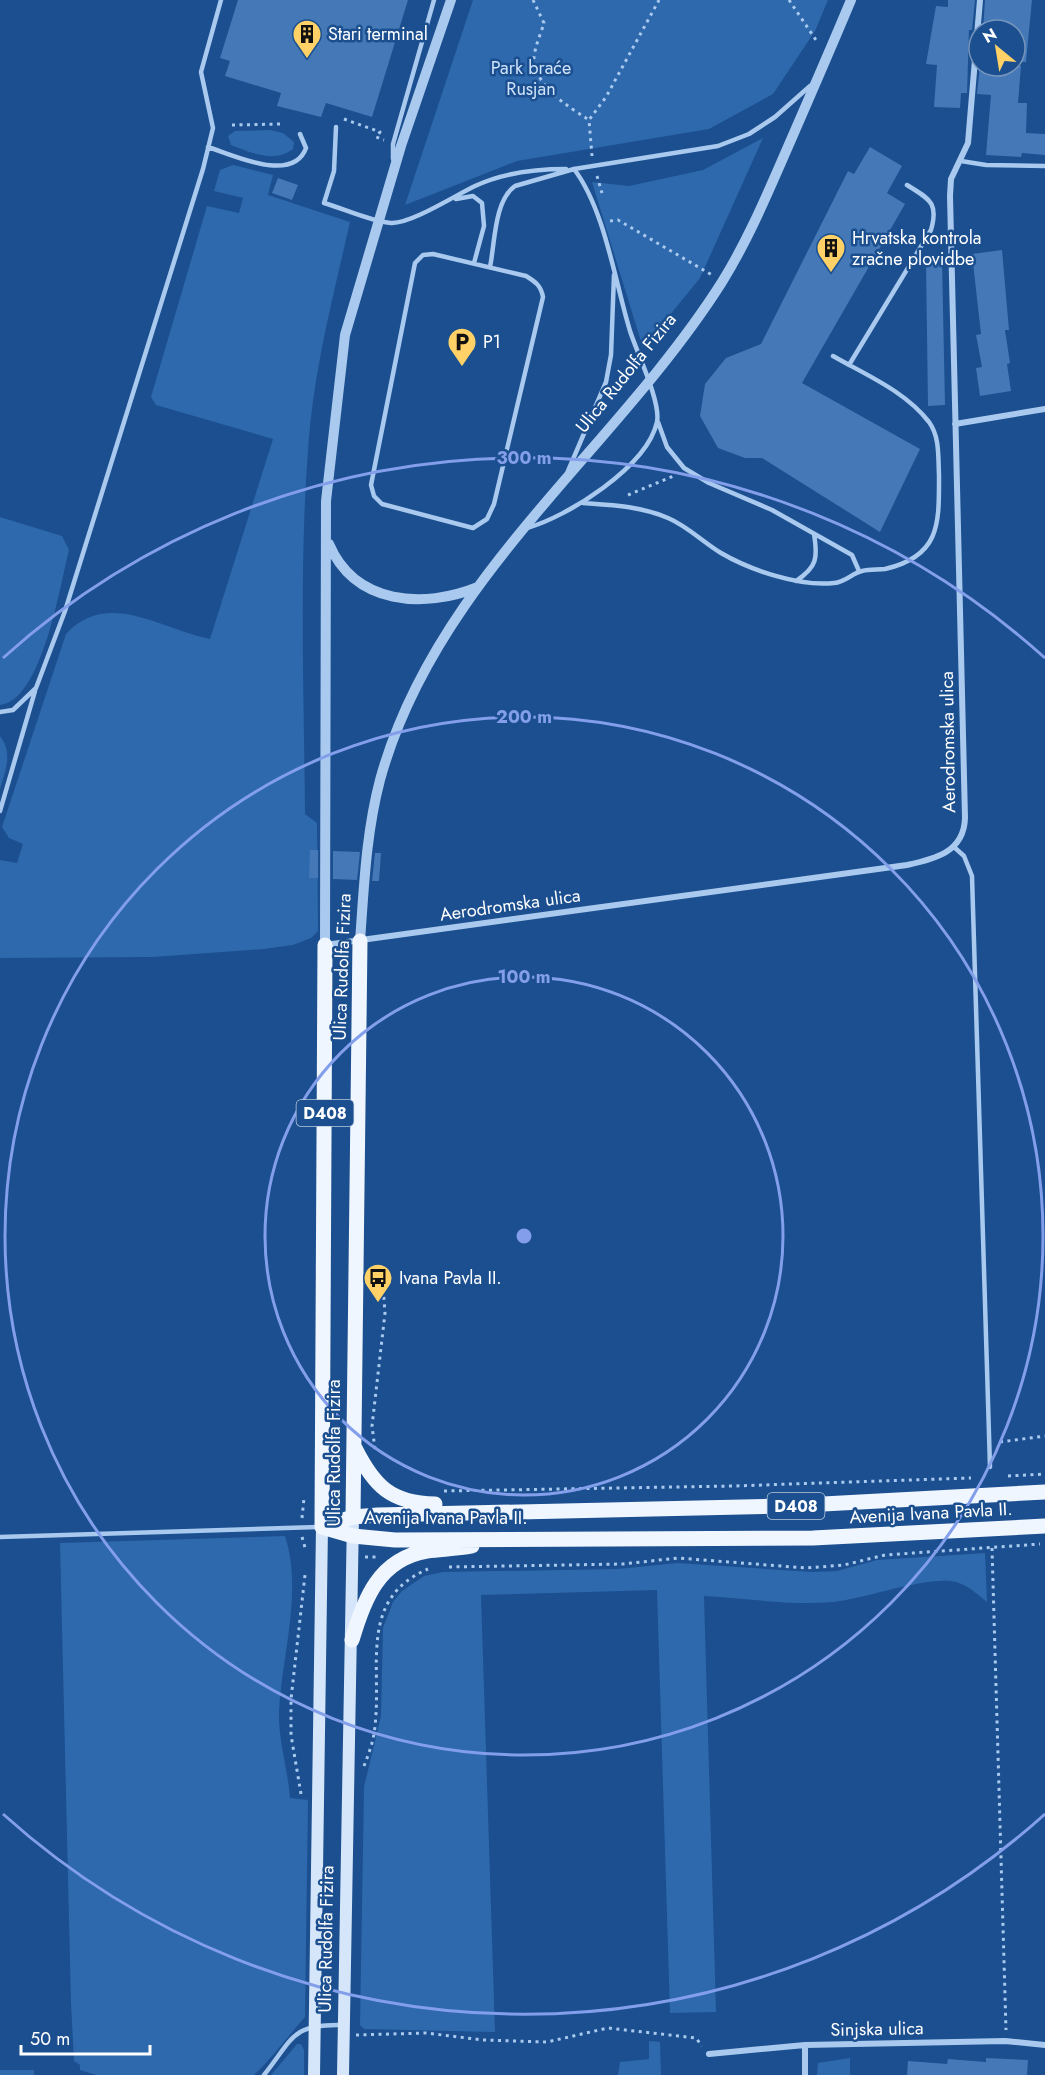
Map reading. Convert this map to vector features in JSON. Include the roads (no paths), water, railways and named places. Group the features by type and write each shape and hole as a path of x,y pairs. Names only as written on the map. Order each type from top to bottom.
{"main road":[{"name":"Ulica Rudolfa Fizira","path":"343,2075 352,1640 360,941"},
{"name":"Ulica Rudolfa Fizira","path":"314,2075 322,1527 325,945"},
{"path":"353,1444 373,1479 392,1496 411,1502 462,1506 485,1512"},
{"name":"Avenija Ivana Pavla II.","path":"322,1527 353,1517 485,1512 807,1506 1045,1492"},
{"name":"Avenija Ivana Pavla II.","path":"322,1527 353,1536 395,1540 813,1538 1045,1526"},
{"path":"352,1640 370,1589 391,1566 418,1553 469,1547 503,1538"}],"street":[{"name":"Ulica Rudolfa Fizira","path":"325,945 326,501 345,335 394,170 451,0"},
{"name":"Ulica Rudolfa Fizira","path":"360,941 368,835 381,778 404,715 429,664 478,586 648,380 723,281 760,211 851,0"},
{"name":"Aerodromska ulica","path":"325,945 907,865 935,858 961,840 965,818 950,186 961,161 970,130 980,0"},
{"path":"956,424 1045,409"},
{"path":"327,539 335,557 344,569 354,579 380,593 421,601 455,595 478,586"},
{"name":"Sinjska ulica","path":"709,2054 805,2045 1005,2041 1045,2045"},
{"path":"805,2045 805,2075"}],"lane":[{"path":"0,811 36,688 65,610 208,147 213,128 201,72 221,0"},
{"path":"394,170 393,144 434,0"},
{"path":"490,267 503,201 509,191 527,181 574,169 718,146 749,134 775,117 818,78"},
{"path":"336,127 334,171 324,202 380,221 398,222 451,200 474,187 507,176 546,169 574,169"},
{"path":"208,147 266,165 288,165 303,155 306,148 300,134"},
{"path":"961,161 986,165 1045,166"},
{"path":"574,169 585,185 598,221 614,268 630,332 648,380 657,421 673,458 691,473 772,510 852,555 860,571"},
{"path":"849,365 931,230 935,216 934,207 929,199 907,185"},
{"path":"451,200 473,196 482,203 484,226 474,263"},
{"path":"433,254 474,263 536,282 542,290 540,309 494,504 488,519 473,528 382,504 374,496 371,484 415,263 423,255 433,254"},
{"path":"563,481 606,382 611,355 614,268"},
{"path":"583,503 632,506 669,518 724,554 796,581 834,583 849,580 860,571 884,569 913,559 935,536 939,512 938,446 931,424 913,403 833,356"},
{"path":"526,528 550,521 583,503 635,458 650,439 657,421"},
{"path":"796,581 809,573 815,561 814,534"},
{"path":"0,712 13,710 36,688"},
{"path":"954,847 964,856 972,876 990,1467"},
{"path":"0,1537 322,1527"},
{"path":"264,2075 299,2032 315,2025 344,2025"}],"place":[{"name":"Stari terminal","path":"307,60"},
{"name":"Hrvatska kontrola zračne plovidbe","path":"831,274"},
{"name":"P1","path":"462,368"},
{"name":"Ivana Pavla II.","path":"378,1304"}],"park label":[{"name":"Park braće Rusjan","path":"531,78"}]}
